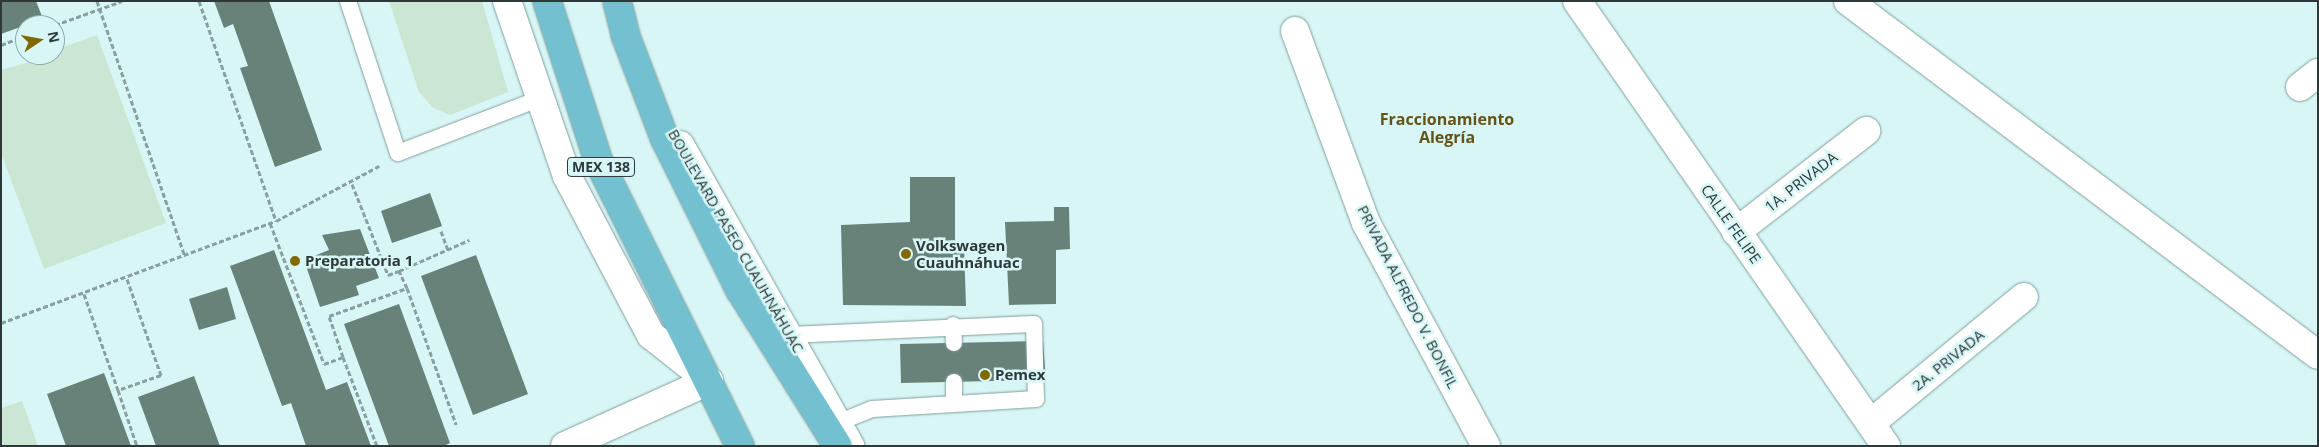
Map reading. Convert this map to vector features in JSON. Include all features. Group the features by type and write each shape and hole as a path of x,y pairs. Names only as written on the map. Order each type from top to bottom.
{"main road":[{"name":"MEX 138","path":"547,1 598,160 740,446"},
{"name":"BOULEVARD PASEO CUAUHNÁHUAC","path":"617,1 626,37 674,157 740,290 843,438"}],"street":[{"name":"MEX 138","path":"507,1 538,99 567,176 651,335 709,381"},
{"name":"BOULEVARD PASEO CUAUHNÁHUAC","path":"630,1 671,129 789,335 843,438"},
{"name":"CALLE FELIPE","path":"1577,1 1886,446"},
{"path":"1848,1 2318,355"},
{"name":"PRIVADA ALFREDO V. BONFIL","path":"1295,31 1366,223 1486,446"},
{"name":"1A. PRIVADA","path":"1736,232 1866,131"},
{"name":"2A. PRIVADA","path":"1871,423 2024,297"},
{"path":"565,446 709,381"}],"lane":[{"path":"348,1 398,153 538,99"},
{"path":"789,335 952,325 1034,324 1036,399 872,409 843,438"},
{"path":"952,325 954,343"},
{"path":"954,382 954,403"}],"path":[{"path":"97,1 185,256"},
{"path":"65,22 122,1"},
{"path":"199,1 276,221"},
{"path":"1,45 15,40"},
{"path":"1,324 127,279 276,221 352,184 398,153"},
{"path":"352,184 388,274 469,240"},
{"path":"270,223 324,364 343,357"},
{"path":"440,231 448,250"},
{"path":"399,270 456,424"},
{"path":"118,390 161,375 127,279"},
{"path":"377,446 329,316 407,288"},
{"path":"84,294 137,446"}],"green space":[{"path":"389,1 482,1 508,92 450,115 433,108 419,92"},
{"path":"97,35 166,223 44,269 1,153 1,70 19,65 65,65 65,46"},
{"path":"22,401 38,446 1,446 1,408"}],"building":[{"path":"1,1 36,1 41,15 15,15 15,29 1,34"},
{"path":"214,1 269,1 322,150 275,167 240,68 248,66 233,24 224,28"},
{"path":"910,177 955,177 955,245 964,246 966,306 843,305 841,225 910,222"},
{"path":"430,193 442,226 392,243 381,211"},
{"path":"1054,207 1069,207 1070,249 1056,250 1056,304 1009,305 1005,222 1054,221"},
{"path":"360,229 379,278 356,286 359,295 320,307 304,260 329,250 322,235"},
{"path":"274,250 326,390 347,382 371,446 306,446 291,403 282,406 230,266"},
{"path":"476,255 528,394 473,415 421,276"},
{"path":"227,287 236,319 199,330 189,299"},
{"path":"399,304 450,443 444,446 389,446 344,324"},
{"path":"1043,341 1046,380 901,383 900,344"},
{"path":"104,373 131,446 66,446 47,394"},
{"path":"194,376 220,446 156,446 138,397"}],"place":[{"name":"Volkswagen Cuauhnáhuac","path":"906,254"},
{"name":"Preparatoria 1","path":"295,261"},
{"name":"Pemex","path":"985,375"}],"district":[{"name":"Fraccionamiento Alegría","path":"1447,128"}]}
